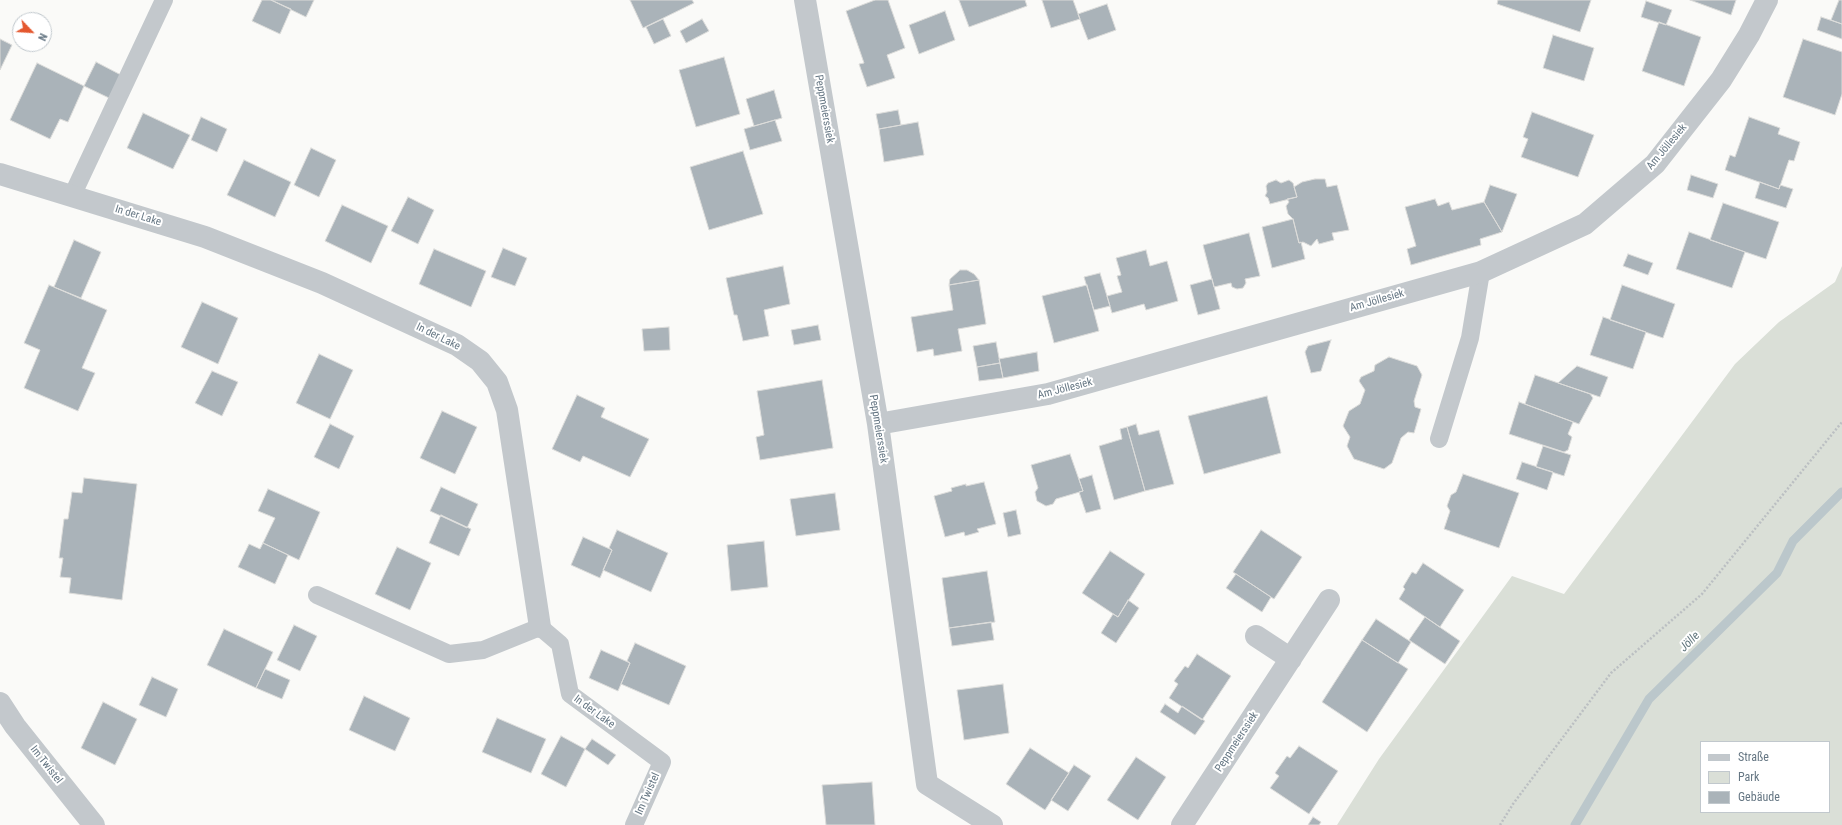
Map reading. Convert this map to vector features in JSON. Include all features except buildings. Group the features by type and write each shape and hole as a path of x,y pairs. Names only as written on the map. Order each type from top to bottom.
{"street":[{"name":"Peppmeierssiek","path":"805,0 878,424 927,784 992,825"},
{"name":"Am Jöllesiek","path":"878,424 1048,394 1481,272 1585,224 1655,164 1721,80 1749,35 1767,0"},
{"name":"In der Lake","path":"0,174 205,237 322,283 457,345 480,361 497,382 507,410 540,627"},
{"name":"Peppmeierssiek","path":"1182,825 1330,600"},
{"path":"1256,636 1291,659"},
{"name":"Im Twistel","path":"0,703 15,726 94,825"}],"lane":[{"path":"72,196 164,0"},
{"path":"1439,439 1470,338 1481,272"},
{"path":"317,595 449,654 483,650 540,627"},
{"name":"In der Lake","path":"540,627 560,644 570,694 662,762"},
{"name":"Im Twistel","path":"634,825 662,762"}],"path":[{"path":"1500,825 1513,804 1611,673 1702,594 1842,422"}],"green space":[{"path":"1842,266 1842,825 1337,825 1379,759 1512,576 1564,594 1735,364 1779,322 1835,282"}],"waterway":[{"name":"Jölle","path":"1575,825 1649,699 1777,573 1793,541 1842,492"}]}
